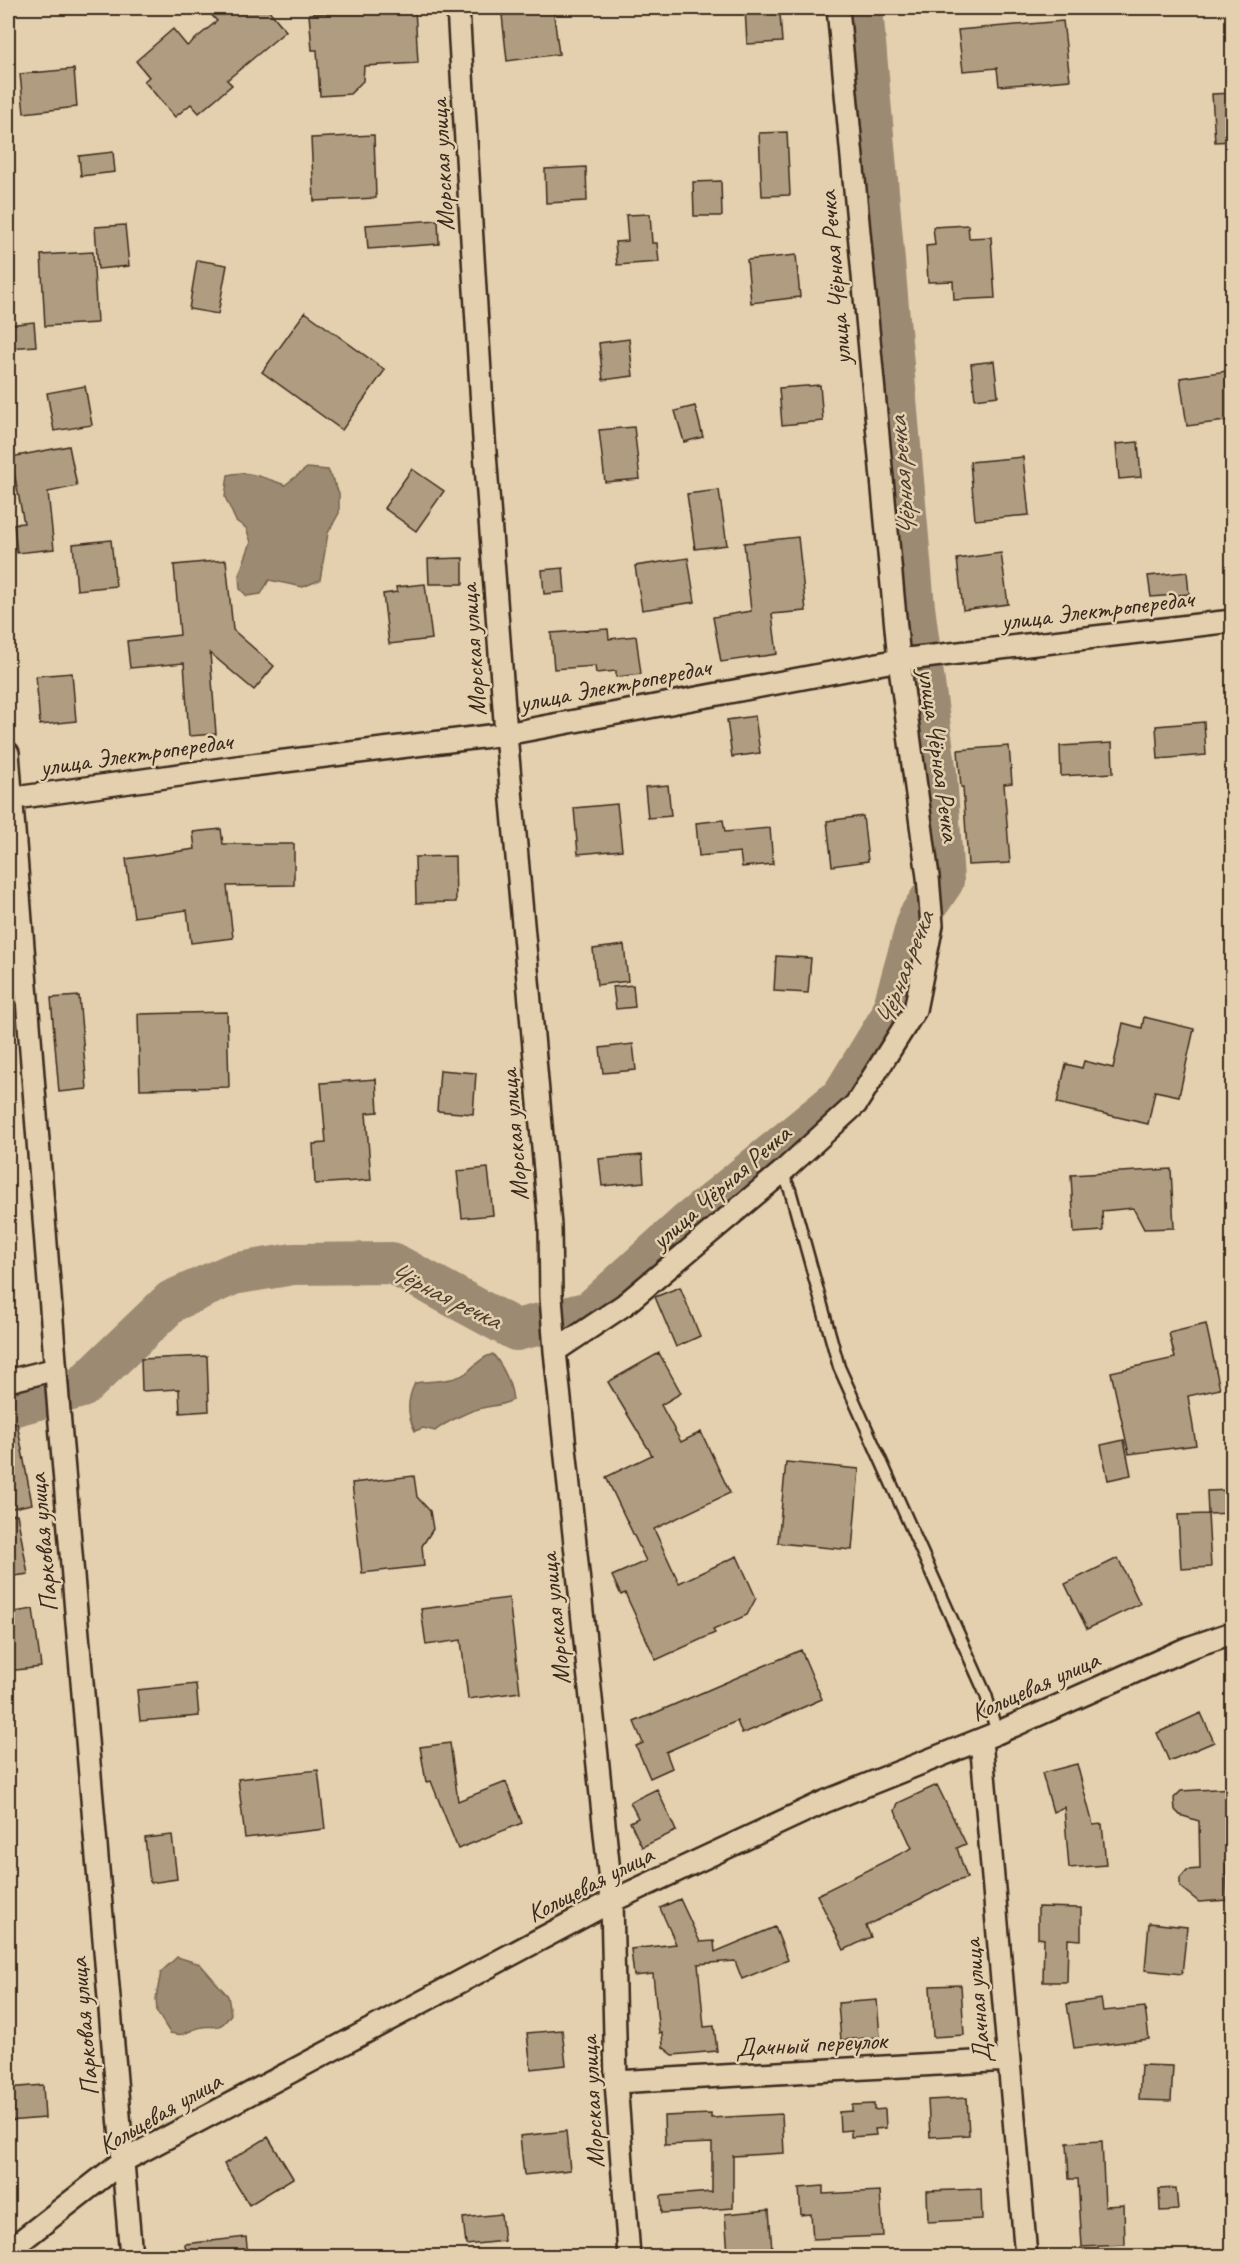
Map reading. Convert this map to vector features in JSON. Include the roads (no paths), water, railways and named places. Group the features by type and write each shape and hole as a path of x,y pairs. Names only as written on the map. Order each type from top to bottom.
{"street":[{"name":"Морская улица","path":"458,8 484,439 506,734 550,1226 551,1297 612,1901 616,2082 629,2256"},
{"name":"улица Чёрная Речка","path":"555,1346 624,1305 782,1172 856,1104 915,1010 932,925 928,877 899,660 838,8"},
{"name":"улица Электропередач","path":"9,799 244,766 506,734 899,660 1233,621"},
{"name":"Парковая улица","path":"8,753 9,799 59,1412 131,2256"},
{"path":"8,1381 56,1373"},
{"name":"Кольцевая улица","path":"8,2252 123,2161 612,1901 824,1802 989,1737 1188,1648 1233,1634"},
{"name":"Дачная улица","path":"989,1737 1010,2060 1026,2256"},
{"name":"Дачный переулок","path":"616,2082 1010,2060"}],"lane":[{"path":"782,1172 790,1190 839,1367 986,1695 989,1737"}],"waterway":[{"name":"Чёрная речка","path":"8,1407 82,1387 172,1301 233,1274 293,1264 392,1263 516,1330 590,1312 687,1224 842,1097 891,1017 919,917 943,881 936,774 914,607 862,8"}]}
